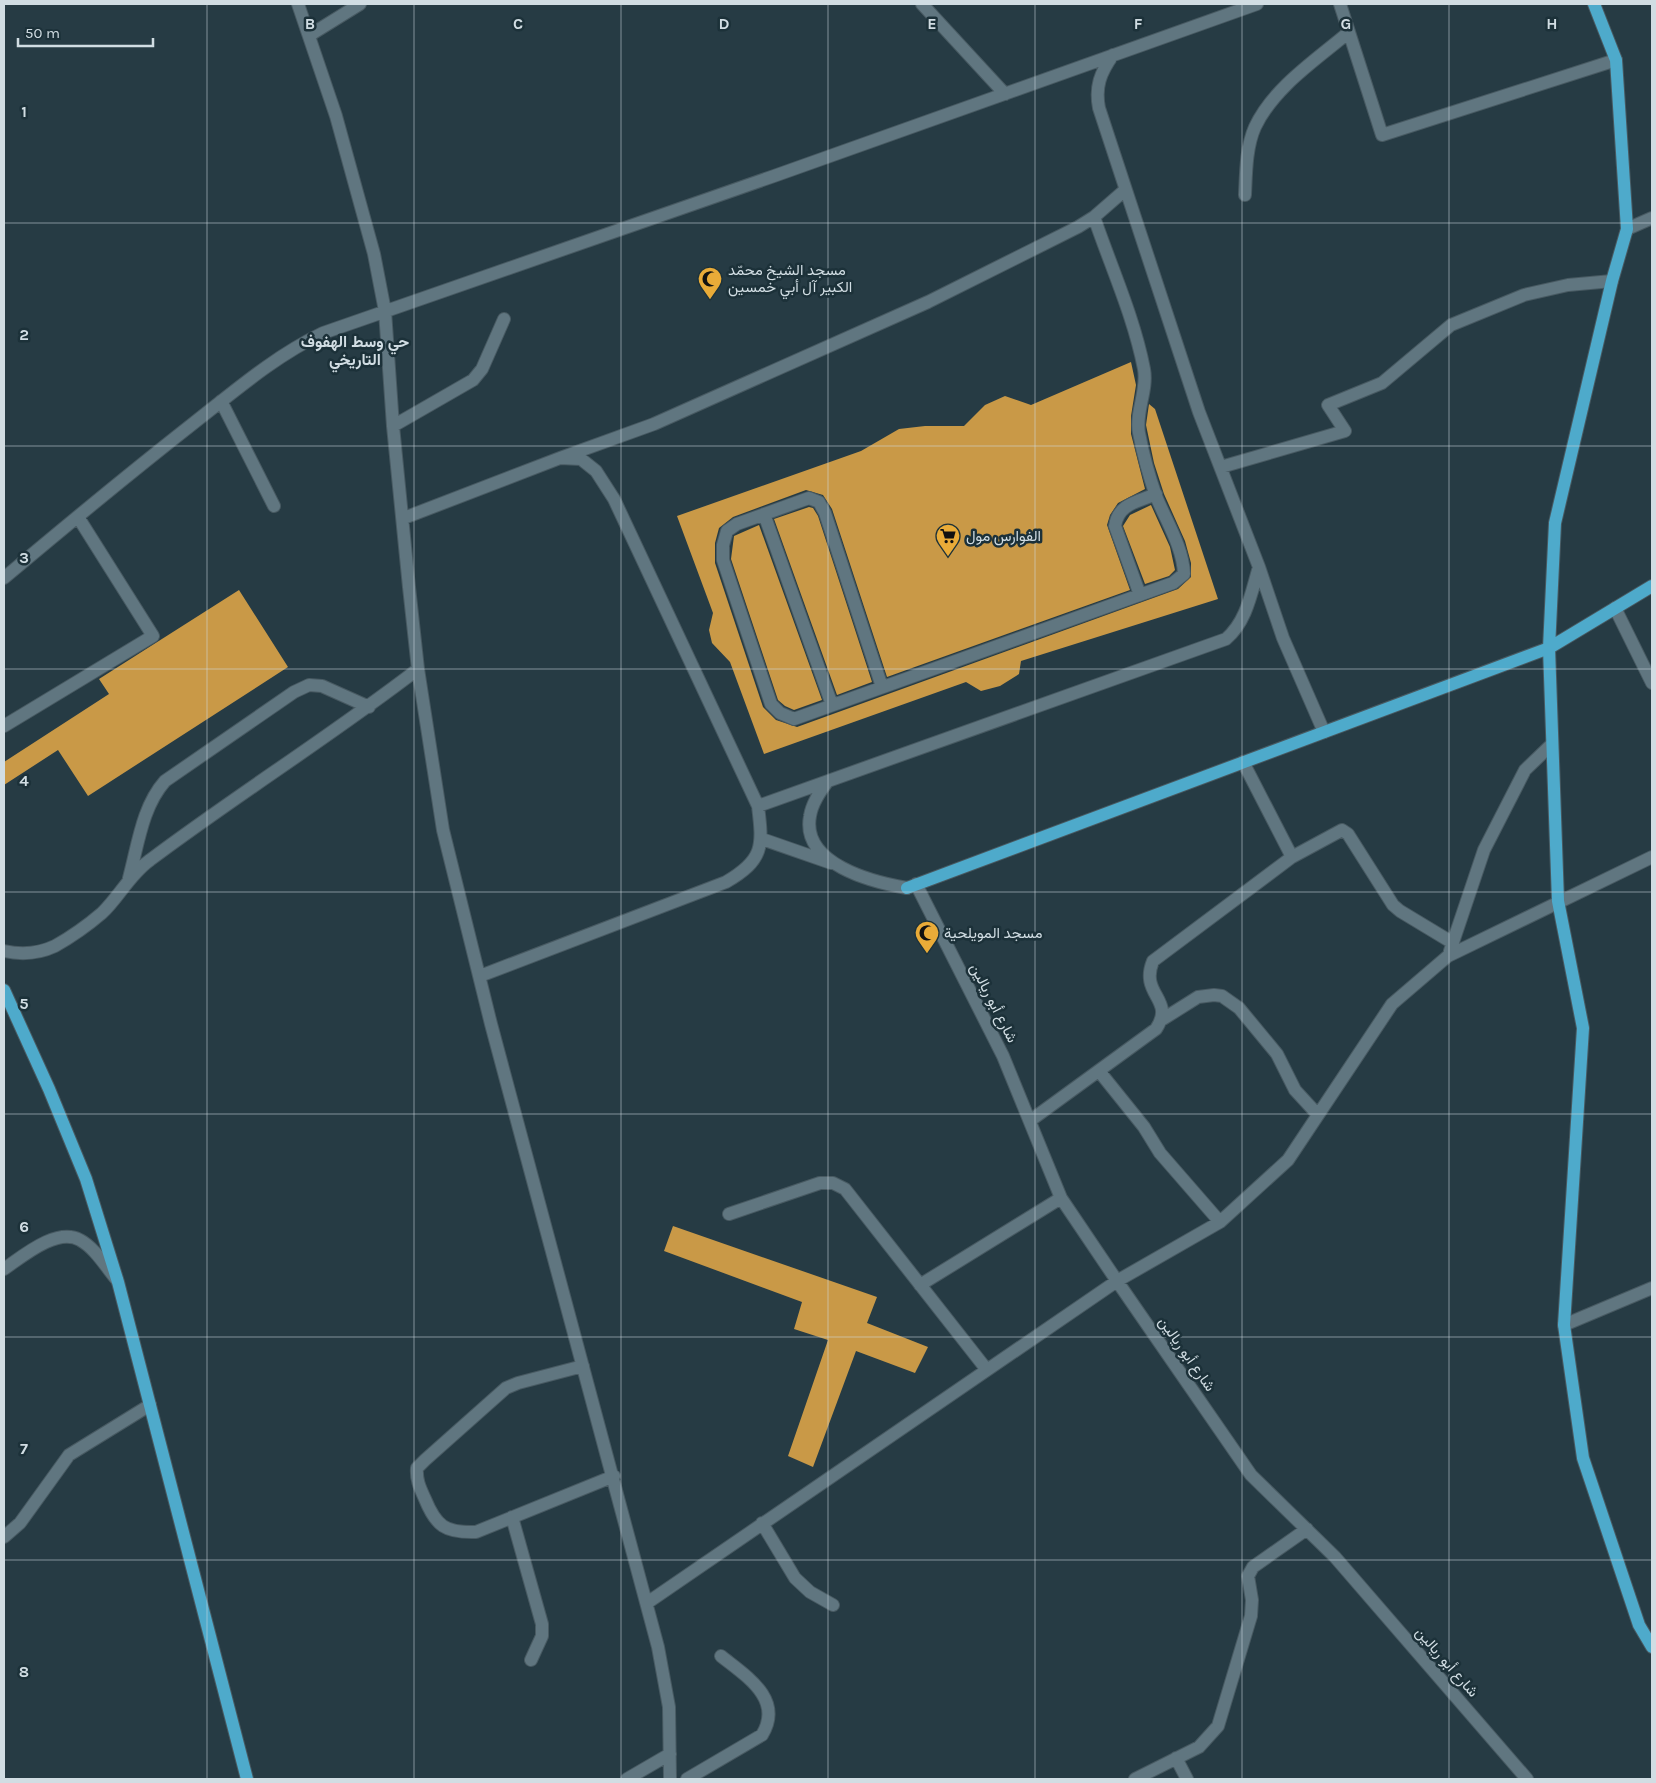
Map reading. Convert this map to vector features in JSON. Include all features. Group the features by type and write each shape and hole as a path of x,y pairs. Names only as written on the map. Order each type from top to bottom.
{"main road":[{"path":"1594,4 1616,60 1627,229 1612,281 1555,523 1549,648 1558,901 1583,1028 1564,1325 1583,1458 1639,1625 1652,1647"},
{"path":"911,886 1549,648 1652,586"},
{"path":"4,990 49,1089 86,1179 118,1282 247,1779"}],"street":[{"path":"298,4 310,34 336,116 374,254 385,311 393,426 404,518 418,669 443,830 647,1603 669,1707 670,1779"},
{"path":"310,34 360,4"},
{"path":"922,4 1005,94"},
{"path":"4,578 221,401 297,345 322,333 1257,4"},
{"path":"1340,4 1382,135 1616,60"},
{"path":"1245,195 1248,156 1254,128 1266,108 1282,89 1349,32"},
{"path":"1113,55 1103,69 1096,93 1124,190 1199,412 1259,567 1283,638 1324,732"},
{"path":"404,518 654,424 909,310 1094,217 1124,190"},
{"path":"882,687 825,513 819,502 809,498 737,524 727,531 723,545 723,560 772,704 780,713 794,718 832,705 1173,583 1184,574 1184,560 1156,494 1138,421 1145,385 1144,370 1133,330 1094,217"},
{"path":"1627,229 1652,218"},
{"path":"1221,467 1345,431 1328,405 1382,383 1451,325 1524,295 1568,285 1612,281"},
{"path":"393,426 473,380 482,369 504,319"},
{"path":"221,401 274,506"},
{"path":"480,976 726,882 744,872 757,855 762,840 758,806 614,499 596,471 580,459 560,458"},
{"path":"1140,595 1115,526 1117,515 1124,508 1156,494"},
{"path":"764,514 832,705"},
{"path":"4,726 152,636 78,516"},
{"path":"758,806 1226,639 1237,629 1243,617 1259,567"},
{"path":"1615,608 1652,684"},
{"path":"4,951 24,954 54,946 102,913 147,862 369,707 418,669"},
{"path":"129,881 149,805 155,793 165,781 294,692 309,685 322,686 369,707"},
{"path":"1448,956 1484,850 1526,770 1552,744"},
{"path":"1243,762 1292,856"},
{"path":"827,782 815,801 810,816 809,828 813,841 824,857 836,865"},
{"path":"1163,1019 1162,1007 1149,983 1147,974 1153,961 1292,856 1342,830 1348,834 1393,904 1400,911 1453,943"},
{"path":"762,840 836,865 881,884 911,886"},
{"path":"647,1603 1117,1282 1220,1222 1288,1160 1392,1004 1448,956 1652,856"},
{"name":"شارع أبو ريالين","path":"911,886 1003,1056 1031,1120 1061,1198 1117,1282 1251,1474 1335,1557 1527,1779"},
{"path":"1031,1120 1156,1029 1163,1019 1198,997 1214,994 1222,996 1239,1008 1277,1054 1295,1090 1318,1115"},
{"path":"4,999 13,1009"},
{"path":"1099,1071 1144,1127 1160,1153 1220,1222"},
{"path":"729,1214 820,1183 834,1183 845,1189 987,1370"},
{"path":"920,1285 1061,1198"},
{"path":"4,1268 39,1247 66,1236 79,1239 90,1247 118,1282"},
{"path":"1564,1325 1652,1288"},
{"path":"583,1366 518,1383 506,1388 417,1468 416,1479 434,1520 447,1529 460,1532 476,1532 614,1476"},
{"path":"4,1537 20,1523 69,1455 150,1405"},
{"path":"512,1517 542,1624 538,1648 531,1660"},
{"path":"762,1523 795,1578 810,1592 833,1605"},
{"path":"1135,1779 1199,1746 1218,1726 1252,1616 1252,1600 1248,1576 1253,1567 1307,1529"},
{"path":"687,1779 762,1735 768,1725 769,1717 766,1700 753,1681 721,1656"},
{"path":"627,1779 670,1754"},
{"path":"1176,1758 1187,1779"}],"building":[{"name":"الفوارس مول","path":"1131,362 1136,385 1131,416 1131,434 1145,489 1118,503 1110,515 1107,525 1130,590 887,677 832,509 823,495 806,490 733,517 719,528 715,543 715,563 763,707 776,720 797,727 1178,589 1191,577 1191,563 1185,541 1164,494 1154,463 1146,425 1149,404 1155,409 1218,599 1021,661 1019,674 1000,686 981,691 966,682 764,754 730,662 712,643 709,630 713,613 677,516 861,451 899,429 925,426 964,426 985,405 1005,396 1031,405"},
{"path":"1151,505 1170,547 1175,570 1169,576 1145,584 1123,526 1130,515"},
{"path":"809,507 813,508 818,516 872,682 837,695 774,519"},
{"path":"759,525 822,700 794,710 778,700 731,559 734,536"},
{"path":"239,590 288,667 88,796 58,750 4,785 4,762 109,694 99,679"},
{"path":"673,1226 877,1297 867,1323 928,1347 915,1373 856,1351 813,1467 788,1456 828,1340 794,1329 802,1302 664,1251"}],"place":[{"name":"مسجد الشيخ محمّد الكبير آل أبي خمسين","path":"710,300"},
{"name":"الفوارس مول","path":"948,557"},
{"name":"مسجد المويلحية","path":"927,954"}],"district":[{"name":"حي وسط الهفوف التاريخي","path":"355,350"}]}
